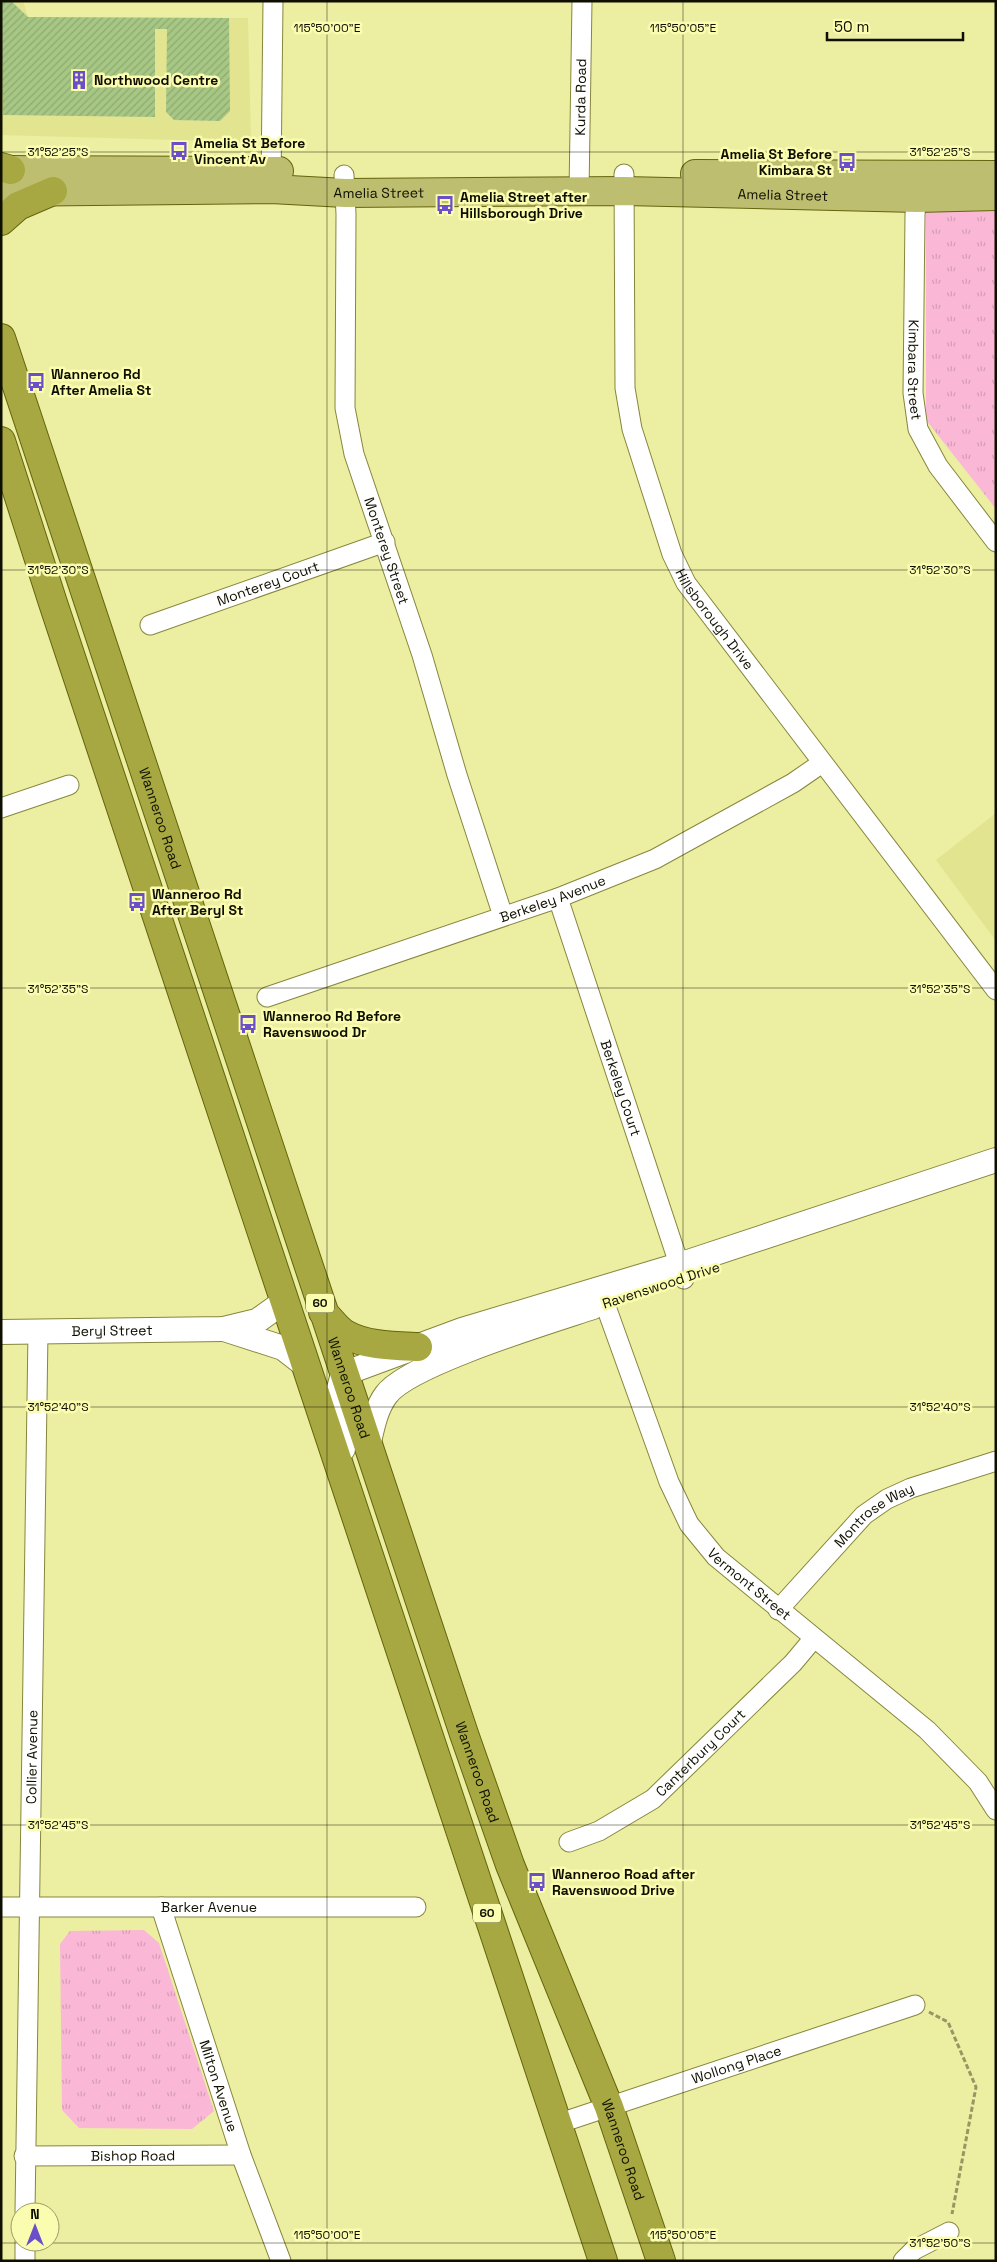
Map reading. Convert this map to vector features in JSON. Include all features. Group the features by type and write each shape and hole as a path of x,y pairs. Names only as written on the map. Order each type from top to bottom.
{"highway":[{"path":"1,221 18,206 52,191"},
{"name":"Wanneroo Road","path":"1,338 343,1374 464,1734 510,1865 608,2107 661,2261"},
{"name":"60","path":"1,441 53,604 602,2261"},
{"path":"322,1310 344,1333 360,1340 388,1346 418,1347"}],"main road":[{"name":"Amelia Street","path":"4,175 271,180 345,184 625,183 917,186 996,196"},
{"name":"Amelia Street","path":"4,175 52,191 271,180"},
{"name":"Amelia Street","path":"917,186 996,175"}],"street":[{"path":"271,180 273,1"},
{"name":"Kurda Road","path":"579,183 582,1"},
{"name":"Hillsborough Drive","path":"625,183 625,388 632,429 672,554 686,583 996,990"},
{"name":"Monterey Street","path":"345,184 345,408 354,454 385,542 503,916"},
{"name":"Kimbara Street","path":"917,186 913,393 918,429 938,466 996,542"},
{"name":"Monterey Court","path":"150,625 385,542"},
{"name":"Berkeley Avenue","path":"266,997 558,898 655,859 793,783 822,763"},
{"path":"1,808 69,785"},
{"name":"Berkeley Court","path":"558,898 681,1272"},
{"name":"Ravenswood Drive","path":"681,1272 996,1160"},
{"name":"Ravenswood Drive","path":"368,1446 375,1417 386,1395 398,1383 417,1372 602,1297 996,1175"},
{"name":"Ravenswood Drive","path":"343,1374 508,1315 602,1297"},
{"name":"Vermont Street","path":"602,1297 669,1482 690,1524 716,1557 778,1610 927,1730 978,1782 996,1810"},
{"name":"Beryl Street","path":"1,1332 224,1329 256,1321 284,1301"},
{"name":"Beryl Street","path":"224,1329 283,1348 305,1365"},
{"name":"Collier Avenue","path":"25,2202 24,2156 38,1332"},
{"path":"343,1374 336,1409 353,1508"},
{"name":"Montrose Way","path":"778,1610 864,1515 887,1499 911,1488 996,1461"},
{"name":"Canterbury Court","path":"569,1842 599,1832 653,1799 793,1663 814,1638"},
{"name":"Barker Avenue","path":"1,1907 416,1907"},
{"name":"Milton Avenue","path":"161,1907 241,2154 281,2261"},
{"name":"Wollong Place","path":"557,2124 915,2005"},
{"name":"Bishop Road","path":"24,2156 241,2154"},
{"path":"903,2261 914,2250 949,2232"}],"path":[{"path":"915,2005 948,2022 976,2087 949,2232"}],"shaded area":[{"name":"Northwood Centre","path":"1,1 23,1 28,17 248,18 251,142 1,135"},
{"path":"996,813 996,941 936,860"}],"green space":[{"path":"926,207 996,208 996,509 926,420"},
{"path":"144,1930 159,1943 214,2111 192,2129 79,2128 62,2110 60,1944 70,1931"}],"building":[{"name":"Northwood Centre","path":"1,1 11,1 28,17 229,18 230,111 220,121 174,120 166,112 167,29 155,29 155,117 3,115"}],"place":[{"name":"Northwood Centre","path":"79,80"},
{"name":"Amelia St Before Vincent Av","path":"179,151"},
{"name":"Amelia St Before Kimbara St","path":"847,162"},
{"name":"Amelia Street after Hillsborough Drive","path":"445,205"},
{"name":"Wanneroo Rd After Amelia St","path":"36,382"},
{"name":"Wanneroo Rd After Beryl St","path":"137,902"},
{"name":"Wanneroo Rd Before Ravenswood Dr","path":"248,1024"},
{"name":"Wanneroo Road after Ravenswood Drive","path":"537,1882"}]}
